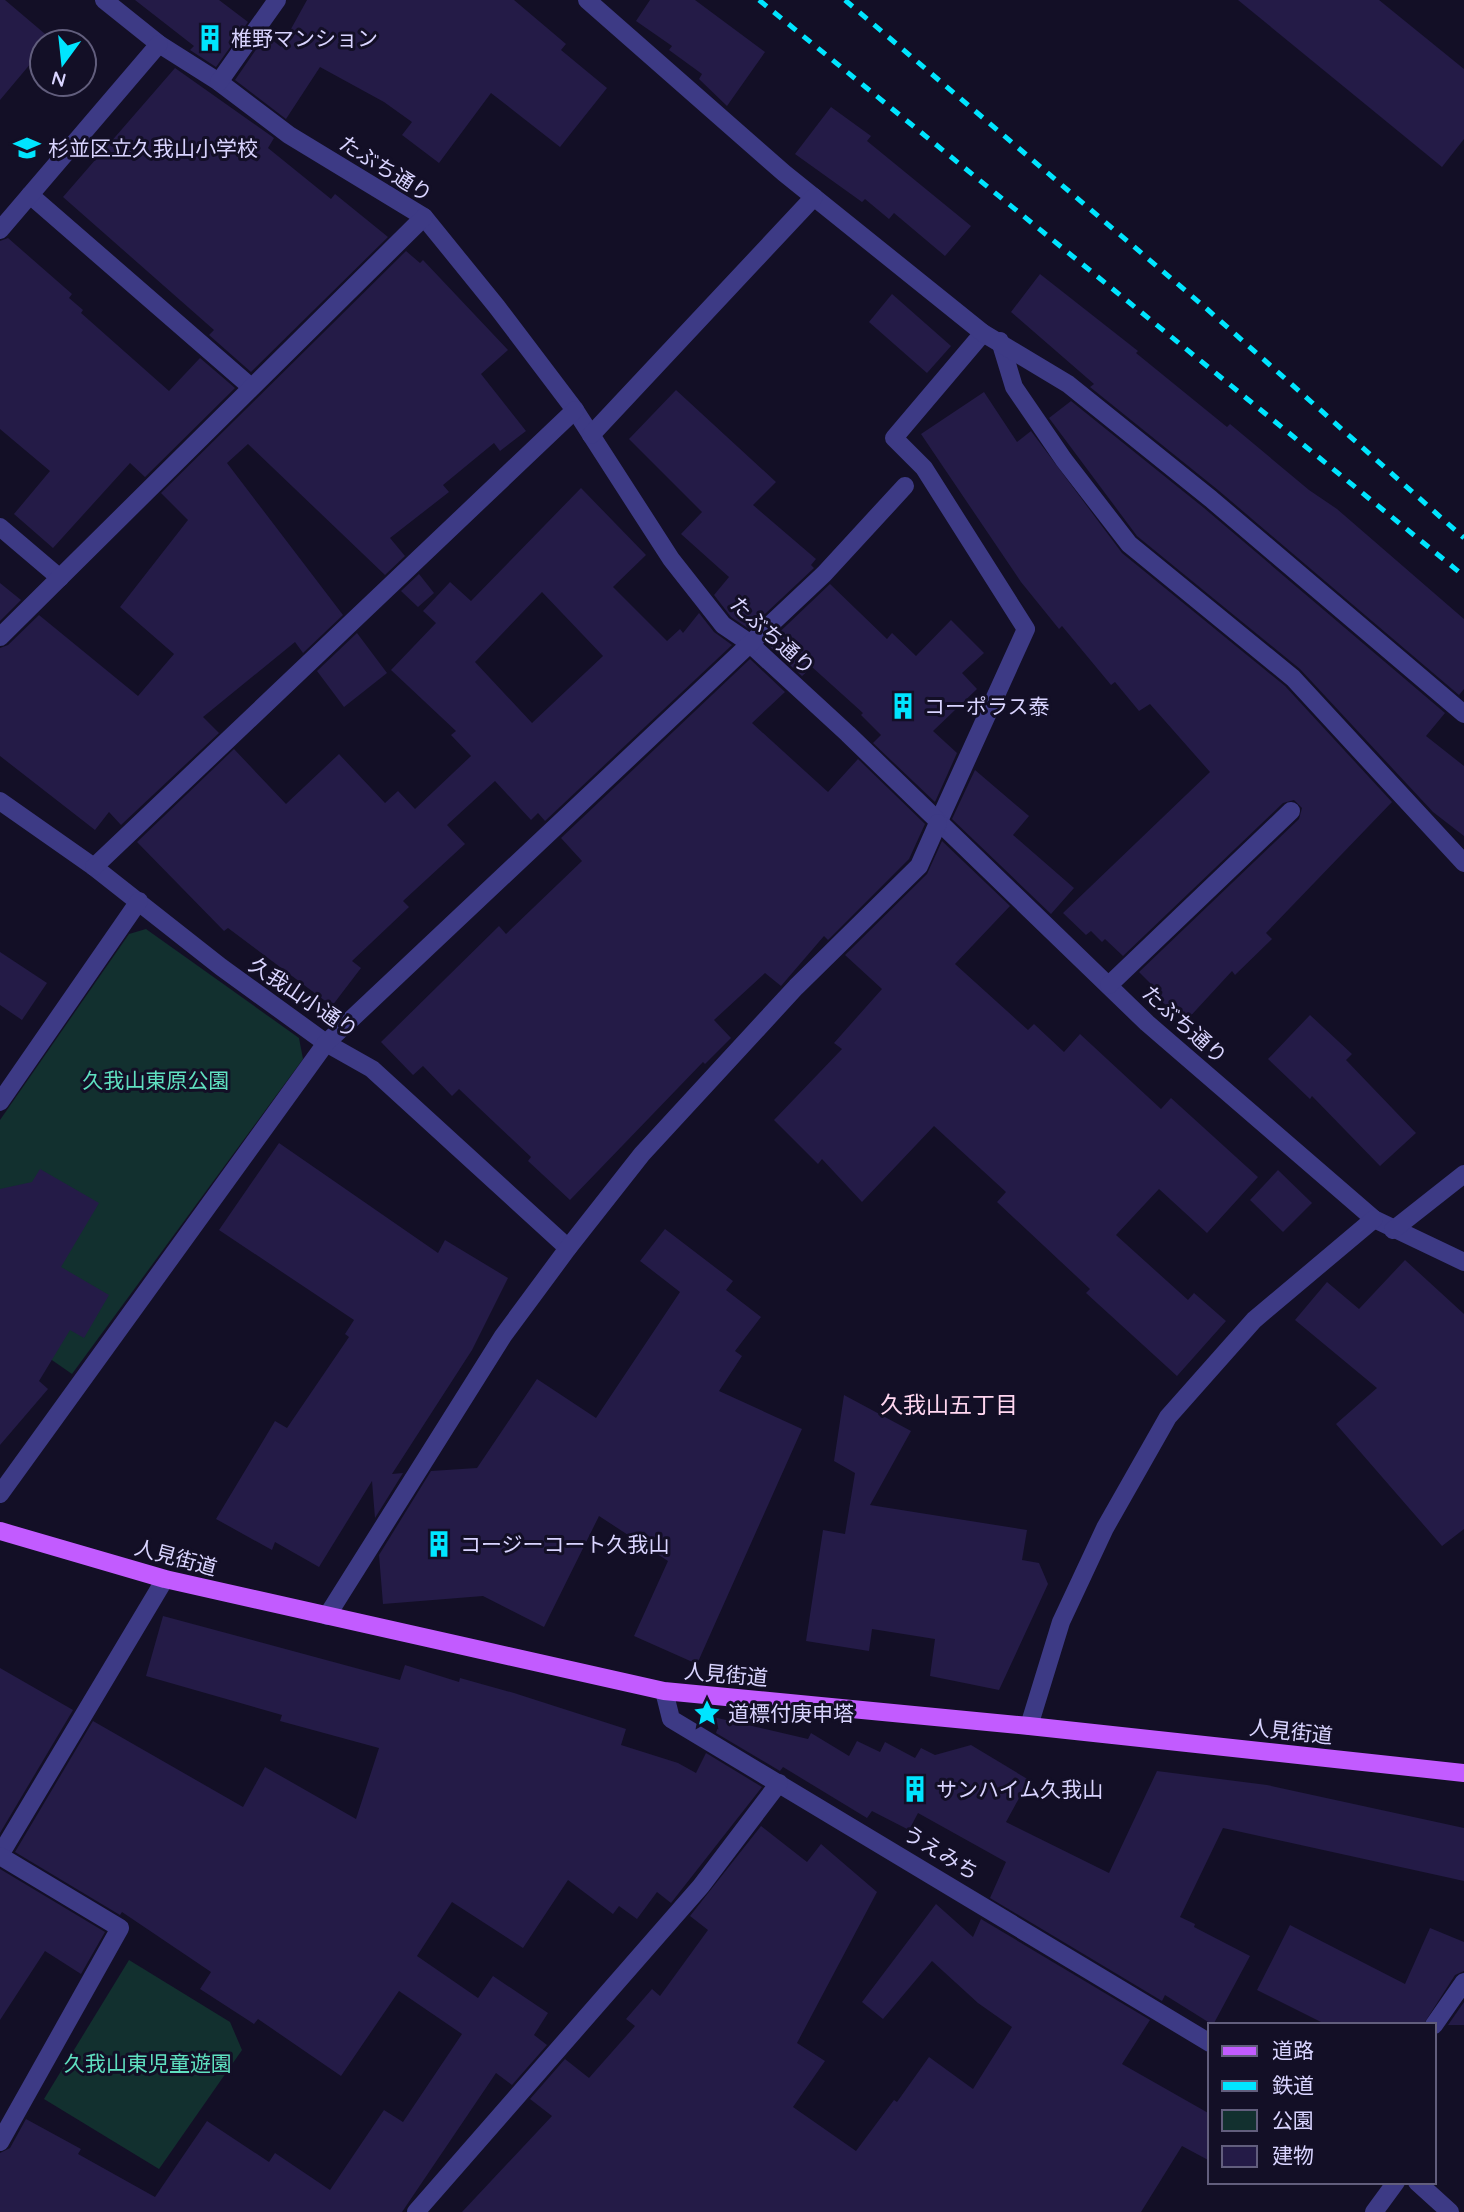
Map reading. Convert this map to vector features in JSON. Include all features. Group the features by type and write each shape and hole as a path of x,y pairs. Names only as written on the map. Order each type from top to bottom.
{"main road":[{"name":"人見街道","path":"0,1531 165,1579 664,1691 1029,1726 1464,1773"}],"street":[{"name":"たぶち通り","path":"104,0 159,44 219,82 289,135 424,217 575,410 671,559 723,625 748,642 1147,1023 1374,1219 1464,1262"},
{"path":"219,82 277,0"},
{"path":"586,0 814,197 983,333 1068,384 1464,715"},
{"path":"0,230 159,44"},
{"path":"30,195 251,387"},
{"path":"591,435 814,197"},
{"path":"0,637 424,217"},
{"path":"327,1616 503,1336 568,1248 651,1144 796,987 919,866 1026,629 924,468 894,438 983,333"},
{"path":"1000,341 1014,387 1064,460 1129,544 1293,678 1464,863"},
{"path":"94,867 575,410"},
{"path":"0,1494 326,1042 748,642 824,574 905,486"},
{"path":"0,527 60,578"},
{"name":"久我山小通り","path":"0,801 94,867 221,967 326,1042 372,1069 568,1248"},
{"path":"1110,985 1291,811"},
{"path":"0,1102 139,901"},
{"path":"1393,1230 1464,1174"},
{"path":"1029,1726 1061,1622 1105,1528 1168,1417 1254,1320 1374,1219"},
{"path":"0,2142 120,1928 0,1856 165,1579"},
{"name":"うえみち","path":"664,1691 671,1719 1208,2042"},
{"path":"416,2212 701,1886 779,1783"},
{"path":"1435,2023 1464,1982"},
{"path":"1374,2212 1395,2184"},
{"path":"1419,2184 1450,2212"}],"green space":[{"name":"久我山東原公園","path":"146,929 299,1038 303,1059 72,1374 0,1324 0,1120 129,934"},
{"name":"久我山東児童遊園","path":"129,1960 230,2022 242,2050 159,2169 44,2099"}],"building":[{"path":"0,0 5,0 38,28 28,28 28,67 0,100"},
{"name":"椎野マンション","path":"135,0 219,0 248,22 216,67 190,50 194,46"},
{"path":"307,0 514,0 566,44 561,50 607,88 560,147 491,93 439,163 402,135 412,122 384,102 320,67 286,119 235,80 266,35 281,47"},
{"path":"650,0 695,0 765,52 727,106 699,79 702,74 669,50 672,46 636,21"},
{"path":"1238,0 1379,0 1464,69 1464,139 1442,167"},
{"path":"175,68 274,138 268,148 331,199 335,194 388,237 251,372 209,335 214,330 63,197"},
{"path":"831,107 871,136 867,141 971,226 945,256 894,213 889,219 865,199 862,202 795,154"},
{"path":"8,238 72,294 69,298 83,310 81,313 169,391 200,358 235,388 145,477 130,463 53,548 14,514 50,471 0,429 0,241"},
{"path":"406,251 420,263 423,260 508,350 481,374 526,431 500,451 494,443 443,485 449,492 390,538 405,556 385,575 248,444 227,463 343,615 303,653 295,642 203,717 219,733 121,825 109,812 95,830 0,756 0,648 8,645 39,615 138,696 174,654 120,607 188,520 161,493"},
{"path":"1040,274 1138,351 1136,353 1227,427 1230,424 1309,490 1337,509 1464,619 1464,689 1459,695 1218,490 1090,387 1094,384 1011,312"},
{"path":"892,294 951,346 927,373 869,322"},
{"path":"676,390 776,482 753,505 816,559 811,565 814,568 749,629 731,617 714,595 729,577 681,534 702,512 629,439"},
{"path":"984,392 1017,442 1031,431 1122,553 1285,686 1392,802 1266,933 1272,939 1235,975 1232,971 1185,1022 1150,991 1154,987 1139,972 1299,819 1302,808 1294,800 1283,803 1123,956 1105,939 1102,942 1091,931 1086,935 1063,913 1210,772 1150,704 1139,711 1115,682 1111,685 1062,626 1059,629 1021,582 921,434"},
{"path":"1071,401 1204,508 1445,713 1426,736 1464,766 1464,836 1433,812 1300,669 1137,536 1049,418"},
{"path":"581,488 646,555 613,587 667,641 680,629 683,633 699,613 714,632 732,645 545,821 538,813 531,820 495,781 447,825 465,844 403,901 409,907 352,961 361,968 332,1006 228,928 224,931 137,842 234,749 286,804 339,754 385,803 398,791 415,809 471,756 451,735 456,731 391,670 436,623 423,611 450,582 471,601","holes":["542,592 603,656 532,723 475,662"]},
{"path":"419,574 434,593 418,607 401,591"},
{"path":"0,583 21,600 0,621"},
{"path":"830,584 887,639 892,633 916,656 951,620 984,653 962,673 977,689 933,731 957,753 935,802 873,743 881,735 861,715 863,713 812,667 802,676 767,644"},
{"path":"357,633 387,673 344,707 317,671"},
{"path":"750,659 785,692 752,723 828,792 858,759 925,824 909,859 828,940 824,936 781,986 765,973 714,1020 731,1038 705,1064 703,1062 570,1200 528,1161 531,1157 459,1089 452,1096 423,1066 413,1075 381,1042 499,926 506,934 582,861 561,838"},
{"path":"975,770 1029,816 1013,835 1074,888 1051,914 952,819"},
{"path":"942,841 1010,906 955,964 1028,1030 1034,1024 1064,1052 1080,1034 1161,1109 1171,1098 1258,1177 1207,1233 1159,1189 1116,1235 1188,1300 1194,1293 1226,1321 1177,1376 1086,1293 1090,1289 997,1202 1006,1192 934,1126 862,1202 822,1159 818,1164 774,1120 842,1049 834,1043 882,989 845,955 927,874"},
{"path":"0,952 47,983 22,1020 0,1005"},
{"path":"1310,1015 1352,1054 1346,1060 1416,1133 1380,1166 1312,1096 1310,1099 1268,1059"},
{"path":"279,1143 438,1253 445,1240 508,1278 472,1350 392,1474 403,1473 375,1518 372,1481 319,1567 275,1542 272,1550 216,1519 275,1421 287,1428 349,1337 345,1334 354,1320 219,1230"},
{"path":"40,1169 99,1203 61,1267 109,1295 84,1338 70,1330 39,1381 48,1389 0,1445 0,1189 32,1182"},
{"path":"1278,1170 1312,1203 1283,1232 1250,1200"},
{"path":"665,1229 733,1281 726,1290 761,1317 735,1351 742,1356 719,1391 802,1429 697,1664 634,1636 668,1561 599,1516 544,1627 483,1596 383,1604 379,1555 431,1471 477,1468 537,1379 596,1418 680,1292 640,1261"},
{"path":"1405,1260 1464,1314 1464,1529 1442,1546 1336,1424 1377,1388 1295,1320 1327,1282 1359,1309"},
{"path":"844,1395 911,1431 870,1505 1027,1530 1022,1560 1039,1563 1048,1584 999,1690 930,1676 935,1639 872,1629 869,1651 806,1641 823,1530 845,1534 855,1473 834,1461"},
{"path":"163,1616 400,1680 405,1665 459,1682 460,1678 514,1693 626,1729 621,1745 678,1763 696,1773 706,1753 762,1787 671,1903 657,1892 637,1919 619,1906 613,1914 568,1880 523,1948 452,1902 417,1956 478,1998 493,1976 548,2013 534,2035 547,2045 512,2085 496,2073 402,2212 0,2212 0,2153 10,2148 26,2119 81,2149 78,2154 155,2197 207,2121 269,2162 275,2153 330,2190 384,2110 403,2122 462,2034 399,1991 341,2076 258,2019 254,2024 200,1989 211,1972 122,1912 120,1915 15,1852 93,1721 243,1807 265,1767 356,1819 379,1748 280,1721 282,1715 146,1676"},
{"path":"0,1668 73,1710 0,1833"},
{"path":"713,1717 808,1739 811,1733 849,1756 857,1741 880,1752 885,1742 915,1758 921,1748 935,1755 971,1745 1029,1780 1006,1822 1109,1873 1157,1771 1267,1785 1464,1828 1464,1881 1223,1828 1180,1917 1250,1956 1214,2023 1210,2023 1165,1995 1162,2001 990,1898 1006,1862 918,1813 909,1830 872,1811 867,1818 783,1767 780,1771 716,1733 718,1727 710,1722"},
{"path":"761,1826 807,1862 821,1844 877,1892 797,2043 825,2061 793,2107 856,2151 894,2100 897,2102 929,2057 973,2089 1012,2027 978,2003 932,1961 883,2019 862,2002 936,1904 973,1937 981,1919 1150,2020 1122,2064 1208,2113 1208,2160 1182,2146 1141,2212 462,2212 552,2116 530,2099 565,2059 589,2078 635,2026 626,2019 652,1989 660,1996 708,1930 690,1916"},
{"path":"0,1869 105,1932 81,1974 45,1951 0,2020"},
{"path":"1290,1925 1405,1984 1430,1928 1464,1942 1464,1971 1455,1975 1424,2023 1323,2023 1257,1990"},
{"path":"1464,2002 1464,2025 1448,2025"}],"railway":[{"path":"759,0 1464,576"},
{"path":"845,0 1207,309 1464,538"}],"place":[{"name":"椎野マンション","path":"210,38"},
{"name":"杉並区立久我山小学校","path":"27,148"},
{"name":"コーポラス泰","path":"903,706"},
{"name":"コージーコート久我山","path":"439,1544"},
{"name":"道標付庚申塔","path":"707,1713"},
{"name":"サンハイム久我山","path":"915,1789"}],"district":[{"name":"久我山五丁目","path":"949,1404"}]}
